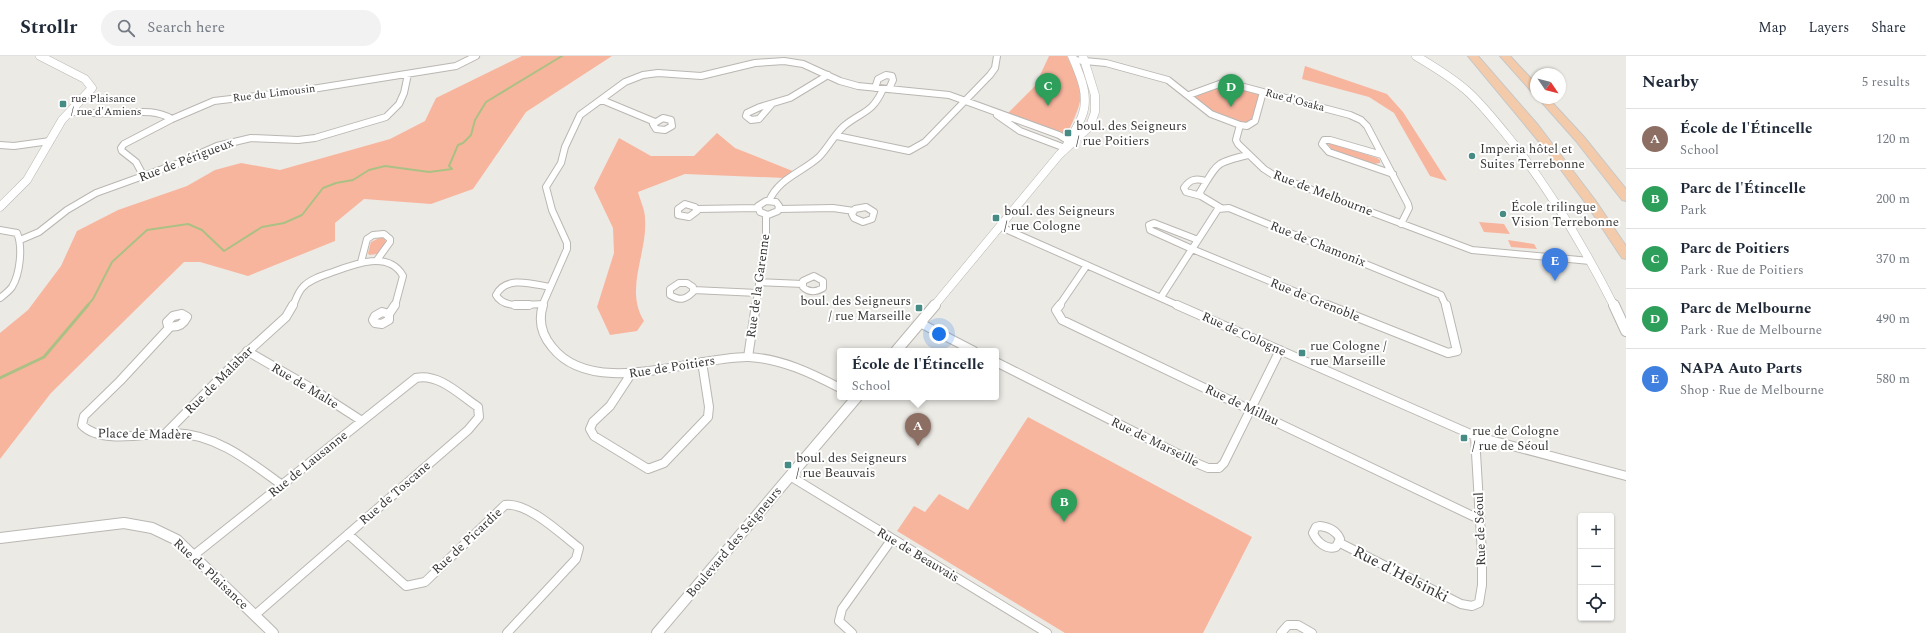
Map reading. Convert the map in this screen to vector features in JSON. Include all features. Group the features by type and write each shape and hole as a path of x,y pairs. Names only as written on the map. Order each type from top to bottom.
{"highway":[{"path":"1473,56 1555,152 1591,201 1626,254"},
{"path":"1505,56 1530,83"},
{"path":"1548,104 1580,139 1626,197"}],"street":[{"path":"0,207 27,180 50,141 70,112 92,88 90,83 40,56"},
{"path":"837,136 902,150 915,149 966,100 995,68 996,56"},
{"path":"1416,56 1456,82 1492,118 1533,170 1562,214 1590,261 1626,331"},
{"name":"Rue du Limousin","path":"144,177 136,162 122,151 121,148 128,141 172,119 214,101 306,90 456,66 473,57"},
{"path":"1070,142 1085,104 1083,86 1073,58 1084,58 1106,63 1168,80 1189,95 1211,114 1240,125 1247,126 1255,121 1263,92"},
{"path":"899,348 1001,227 1070,142 1090,126 1096,107 1095,88 1084,58"},
{"name":"Rue de Poitiers","path":"837,386 799,367 786,363 748,357 702,362 631,374 593,371 561,356 549,344 541,328 540,319 543,304 567,249 567,243 552,210 546,187 561,163 565,147 577,118 630,79 658,73 701,76 755,63 784,61 803,64 849,84 875,88 931,92 966,100 1070,142"},
{"name":"Rue de Périgueux","path":"20,240 44,229 68,210 96,193 180,164 217,146 232,141 251,138 298,140 315,138 386,117 395,112 400,106 408,74"},
{"path":"771,105 790,98 828,75"},
{"path":"769,201 772,192 785,178 816,159 837,136 839,131 869,111 893,80 892,76 886,75 878,78 875,88"},
{"name":"Rue d'Osaka","path":"1189,95 1222,83 1229,83 1357,117 1367,126 1408,204 1409,208 1402,224"},
{"path":"602,100 655,122"},
{"path":"70,112 121,113 153,111 160,112 172,119"},
{"name":"Rue de Poitiers","path":"994,112 1020,131 1065,148"},
{"name":"Rue de Melbourne","path":"1240,125 1236,140 1248,155 1264,170 1275,176 1472,250 1590,261"},
{"path":"1382,155 1330,140 1324,140 1322,144 1329,152 1393,174"},
{"path":"0,145 14,146 50,141"},
{"path":"1202,196 1200,192 1216,166 1223,161 1248,155"},
{"path":"1161,297 1215,212 1221,208 1202,196 1186,192 1184,188 1190,180 1195,178 1206,181"},
{"path":"696,209 757,208 760,204 769,201 776,202 780,209"},
{"path":"757,208 759,212 766,216 776,213 780,209 834,208 854,211"},
{"name":"Rue de Chamonix","path":"1221,208 1236,210 1441,295 1445,301 1458,348 1457,351 1452,353 1438,350"},
{"name":"Rue de la Garenne","path":"748,357 766,236 766,216"},
{"name":"Rue de Grenoble","path":"1198,240 1154,222 1149,225 1150,230 1192,249 1438,350"},
{"name":"Rue de Cologne","path":"1001,227 1475,436 1626,476"},
{"path":"0,230 17,233 20,240 16,279 13,285 0,298"},
{"path":"361,262 367,239 373,235 384,234 390,239 390,242 377,260 400,270 403,276 394,308 389,314"},
{"name":"Rue de Malabar","path":"166,433 247,351 292,310 305,285 361,262 377,260"},
{"name":"Rue de Millau","path":"1087,265 1056,310 1062,320 1481,520"},
{"path":"543,304 506,304 499,301 496,295 500,288 510,282 550,287"},
{"path":"759,282 803,284"},
{"path":"694,290 758,293"},
{"path":"920,323 968,348"},
{"name":"Place de Madère","path":"170,327 120,382 84,416 82,425 86,429 100,435 166,433 198,434 216,441 282,485"},
{"name":"Rue de Marseille","path":"999,364 1196,463 1208,468 1218,468 1224,463 1280,350"},
{"name":"Rue de Malte","path":"247,351 311,388 362,421"},
{"path":"631,374 610,406 592,422 590,429 594,436 648,469 664,463 708,417 709,407 702,362"},
{"name":"Rue de Lausanne","path":"194,555 409,383 425,376"},
{"name":"Rue de Toscane","path":"255,615 468,430 479,417 478,407 437,379 425,376"},
{"name":"Boulevard des Seigneurs","path":"659,632 853,400"},
{"name":"Rue de Séoul","path":"1461,604 1472,606 1479,603 1482,595 1481,520 1475,436"},
{"name":"Rue de Beauvais","path":"790,476 1047,633"},
{"name":"Rue de Picardie","path":"348,534 406,586 412,586 425,582 505,505 513,504 525,508 579,548 576,559 507,633"},
{"name":"Rue de Plaisance","path":"0,538 124,523 137,524 163,531 177,540 194,555 273,633"},
{"path":"852,633 840,621 842,609 892,538"},
{"name":"Rue d'Helsinki","path":"1340,543 1461,604"},
{"path":"1281,633 1288,625 1298,625 1312,633"}],"shaded area":[{"path":"522,56 612,56 526,112 473,189 431,204 364,199 335,223 335,241 248,276 200,262 184,262 51,393 0,459 0,333 28,310 61,266 77,231 118,210 187,186 215,170 241,163 280,170 390,139 425,121 436,98"},
{"path":"1049,56 1067,56 1080,86 1081,94 1078,109 1068,132 1060,133 1008,113 1035,86"},
{"path":"1305,66 1387,94 1403,112 1447,181 1430,176 1394,113 1369,97 1302,79"},
{"path":"1222,83 1263,92 1251,125 1220,118 1189,95"},
{"path":"717,133 735,148 795,172 785,178 685,174 638,192 645,215 645,231 636,284 636,296 638,309 644,321 637,331 610,335 597,307 614,253 613,228 594,188 619,138 651,156 694,156"},
{"path":"1328,144 1334,144 1377,158 1380,160 1380,163 1374,164 1332,150"},
{"path":"1479,222 1504,224 1510,234 1484,232"},
{"path":"381,237 385,239 386,243 377,254 369,255 368,253 371,242"},
{"path":"1508,240 1534,244 1537,249 1511,247"},
{"path":"1028,417 1252,537 1203,633 1065,633 897,531 914,506 925,512 939,494 968,510"}],"waterway":[{"path":"87,306 93,299 112,262 147,230 188,224 202,230 224,251 262,227 284,223 302,215 323,188 336,183 353,180 369,170 385,166 429,172 452,169 449,166 458,145 463,143 471,135 475,120 486,102 562,56"},
{"path":"0,378 44,357 88,305"}],"place":[{"name":"rue Plaisance / rue d'Amiens","path":"63,104"},
{"name":"Parc de Poitiers","path":"1048,106"},
{"name":"Parc de Melbourne","path":"1231,107"},
{"name":"boul. des Seigneurs / rue Poitiers","path":"1068,133"},
{"name":"Imperia hôtel et Suites Terrebonne","path":"1472,156"},
{"name":"École trilingue Vision Terrebonne","path":"1503,214"},
{"name":"boul. des Seigneurs / rue Cologne","path":"996,218"},
{"name":"NAPA Auto Parts","path":"1555,281"},
{"name":"boul. des Seigneurs / rue Marseille","path":"919,308"},
{"name":"rue Cologne / rue Marseille","path":"1302,353"},
{"name":"rue de Cologne / rue de Séoul","path":"1464,438"},
{"name":"École de l'Étincelle","path":"918,446"},
{"name":"boul. des Seigneurs / rue Beauvais","path":"788,465"},
{"name":"Parc de l'Étincelle","path":"1064,522"}]}
